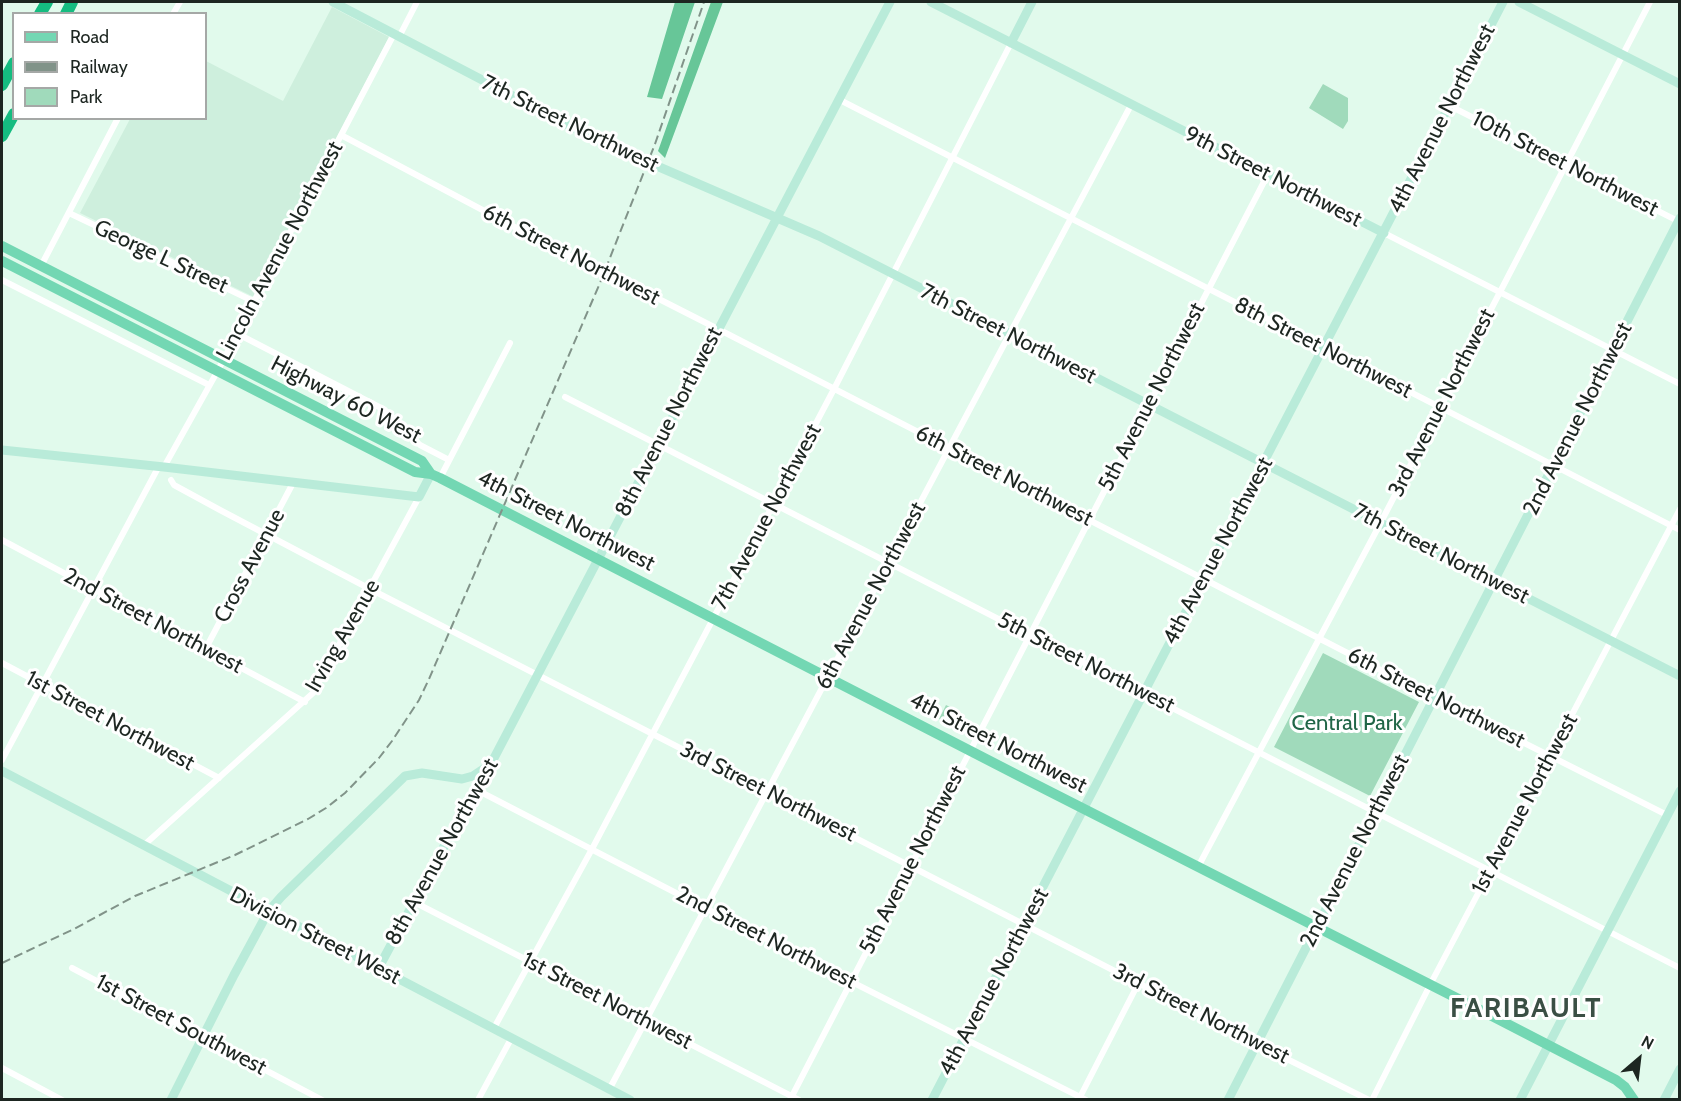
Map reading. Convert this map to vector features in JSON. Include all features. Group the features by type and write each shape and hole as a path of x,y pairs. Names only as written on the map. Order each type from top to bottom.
{"highway":[{"path":"2,84 12,66"},
{"path":"2,135 12,118"}],"main road":[{"name":"Highway 60 West","path":"2,246 422,461 436,476"},
{"name":"Highway 60 West","path":"2,261 415,472 436,476"},
{"name":"4th Street Northwest","path":"436,476 969,751 1616,1080 1625,1087 1634,1100"}],"street":[{"name":"7th Street Northwest","path":"333,2 599,141 777,216 894,274 1680,676"},
{"name":"Lincoln Avenue Northwest","path":"2,759 92,588 209,385 342,135 417,2"},
{"name":"8th Avenue Northwest","path":"378,969 538,674 890,2"},
{"name":"9th Street Northwest","path":"931,2 1680,384"},
{"name":"7th Avenue Northwest","path":"494,1028 592,849 834,389 1032,2"},
{"name":"4th Avenue Northwest","path":"932,1100 1503,2"},
{"path":"1519,2 1680,84"},
{"name":"3rd Avenue Northwest","path":"1198,867 1380,524 1650,2"},
{"name":"8th Street Northwest","path":"838,99 1680,530"},
{"name":"6th Avenue Northwest","path":"610,1088 707,909 1131,105"},
{"name":"10th Street Northwest","path":"1450,106 1679,221"},
{"path":"40,267 117,120"},
{"name":"6th Street Northwest","path":"342,135 624,285 657,298 718,328 1433,697 1667,815"},
{"name":"5th Avenue Northwest","path":"791,1098 1268,174"},
{"name":"George L Street","path":"69,213 253,301"},
{"name":"2nd Avenue Northwest","path":"1228,1100 1679,221"},
{"path":"27,293 35,278"},
{"path":"2,280 209,385"},
{"path":"236,333 385,410 420,445 449,460"},
{"name":"Irving Avenue","path":"143,846 305,702 320,683 419,497 449,460 510,343"},
{"name":"5th Street Northwest","path":"566,397 1680,968"},
{"path":"2,450 162,466 419,497"},
{"name":"3rd Street Northwest","path":"171,480 174,485 370,589 1257,1044 1371,1100"},
{"name":"Cross Avenue","path":"206,648 293,483"},
{"name":"1st Avenue Northwest","path":"1371,1100 1680,509"},
{"name":"2nd Street Northwest","path":"2,540 305,702"},
{"name":"1st Street Northwest","path":"2,663 219,778"},
{"path":"171,1100 268,912 281,897 399,780 413,773 456,780 468,778 480,773 490,764"},
{"name":"Division Street West","path":"2,771 630,1100"},
{"name":"2nd Street Northwest","path":"445,778 475,789 1082,1098"},
{"path":"1520,1100 1680,791"},
{"name":"1st Street Northwest","path":"414,902 646,1020 791,1098 799,1100"},
{"name":"1st Street Southwest","path":"72,968 322,1100"},
{"path":"1082,1098 1139,982"},
{"path":"478,1100 512,1037"},
{"path":"2,1068 62,1100"},
{"path":"1664,1100 1680,1069"},
{"path":"1658,1100 1669,1090"}],"shaded area":[{"path":"332,7 389,37 254,297 80,213 129,120 207,120 207,62 283,101"}],"green space":[{"path":"675,2 695,2 662,99 647,97"},
{"path":"711,2 723,2 665,158 658,151"},
{"path":"1323,84 1348,98 1348,121 1343,129 1309,108"},
{"name":"Central Park","path":"1323,653 1419,702 1370,796 1274,747"},
{"path":"946,705 954,709 947,723 939,719"}],"railway":[{"path":"2,963 74,929 135,896 235,855 308,819 345,793 392,741 419,700 429,679 600,283 655,144 704,2"}],"district":[{"name":"FARIBAULT","path":"1526,1009"}]}
